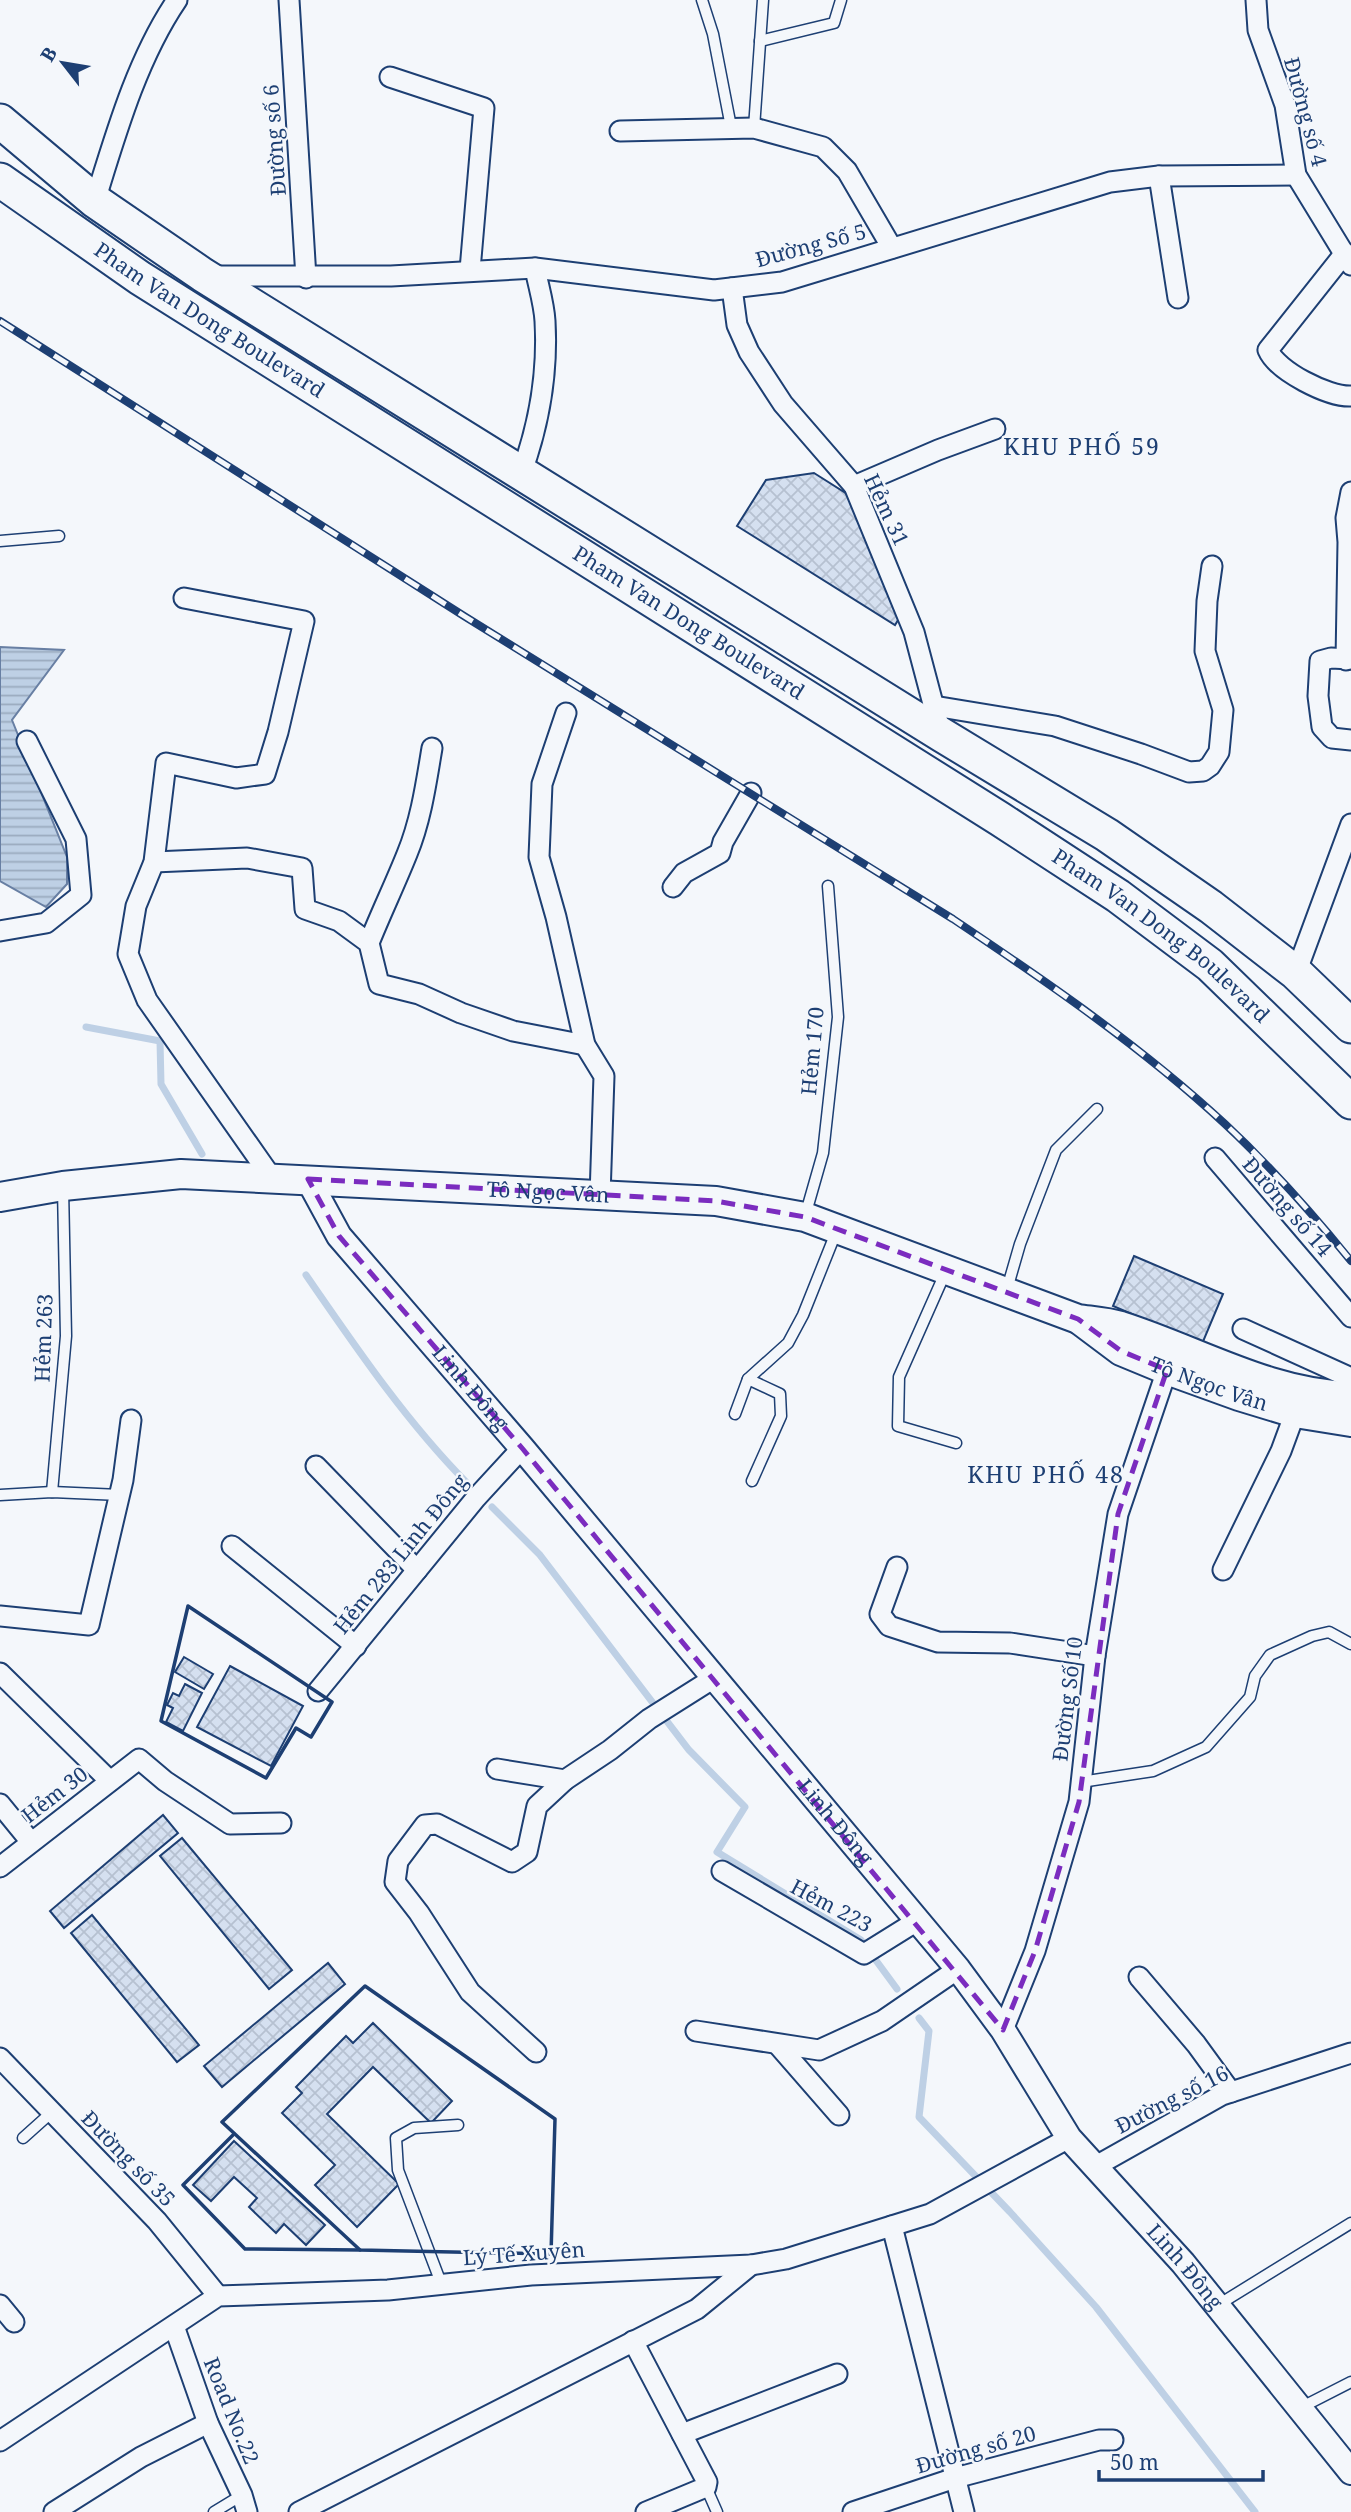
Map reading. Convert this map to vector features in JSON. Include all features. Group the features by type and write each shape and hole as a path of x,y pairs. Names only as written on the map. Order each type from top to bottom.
{"highway":[{"name":"Pham Van Dong Boulevard","path":"0,121 94,201 203,275 521,474 938,721 1211,906 1296,973 1351,1026"},
{"name":"Pham Van Dong Boulevard","path":"0,180 140,278 1000,819 1118,897 1210,965 1351,1102"}],"main road":[{"name":"Tô Ngọc Vân","path":"0,1197 63,1186 181,1174 716,1201 805,1217 1078,1320 1118,1325 1258,1378 1329,1396 1351,1396"},
{"name":"Tô Ngọc Vân","path":"1078,1320 1121,1351 1167,1370 1295,1413 1351,1422"}],"street":[{"path":"94,201 117,131 147,57 177,0"},
{"name":"Đường số 6","path":"289,0 306,278"},
{"name":"Đường số 4","path":"1256,0 1258,30 1285,105 1296,175 1348,259"},
{"path":"390,76 484,108 470,270"},
{"path":"620,131 754,128 823,148 847,171 892,248"},
{"name":"Đường Số 5","path":"203,275 306,278 535,268 713,290 782,282 1110,183 1159,176 1296,175"},
{"path":"1159,176 1178,298"},
{"path":"1348,259 1268,350 1272,359 1323,390 1344,397 1351,396"},
{"path":"521,474 530,449 545,377 545,318 535,268"},
{"name":"Hẻm 31","path":"732,288 737,325 750,352 783,404 854,486 914,632 938,721"},
{"path":"854,486 995,429"},
{"path":"1351,492 1346,518 1349,660 1331,658 1320,661 1318,696 1322,727 1332,738 1351,740"},
{"path":"938,721 1055,726 1189,772 1203,771 1210,766 1219,752 1223,710 1205,651 1207,601 1212,566"},
{"path":"184,598 304,621 278,732 265,774 236,778 166,763 154,862 136,906 128,954 147,1000 272,1178"},
{"path":"566,713 542,784 539,858 556,917 585,1045 604,1076 600,1196"},
{"path":"0,931 46,923 81,895 76,839 27,741"},
{"path":"432,748 422,804 408,853 387,896 369,943 379,984 419,994 461,1013 513,1031 585,1045"},
{"path":"673,887 684,873 720,853 723,842 751,793"},
{"path":"1296,973 1347,844 1351,824"},
{"path":"154,862 247,858 302,868 305,909 339,920 369,943"},
{"name":"Đường số 14","path":"1215,1158 1351,1317"},
{"name":"Linh Đông","path":"308,1180 339,1236 522,1448 958,1969 1003,2030 1069,2138 1183,2263 1351,2472"},
{"path":"1243,1329 1351,1378"},
{"name":"Đường Số 10","path":"1003,2030 1035,1951 1079,1802 1095,1656 1118,1514 1167,1370"},
{"path":"1223,1570 1281,1451 1295,1413"},
{"path":"0,1616 89,1625 120,1495 131,1420"},
{"name":"Hẻm 283 Linh Đông","path":"318,1691 476,1497 522,1448"},
{"path":"316,1465 417,1570"},
{"path":"232,1546 356,1646"},
{"path":"897,1567 880,1614 889,1626 937,1642 1010,1643 1095,1656"},
{"path":"0,1673 110,1781"},
{"path":"536,2052 470,1992 419,1913 395,1882 398,1861 425,1825 437,1824 512,1862 527,1852 537,1807 565,1780 610,1750 649,1718 714,1678"},
{"name":"Hẻm 30","path":"0,1867 139,1759 165,1781 230,1824 281,1823"},
{"path":"497,1769 565,1780"},
{"path":"0,1804 32,1842"},
{"name":"Hẻm 223","path":"722,1871 870,1950 917,1921"},
{"path":"696,2031 819,2050 882,2021 958,1969"},
{"path":"1139,1977 1196,2044 1231,2092"},
{"path":"778,2045 839,2115"},
{"name":"Đường số 16","path":"1096,2166 1231,2092 1351,2053"},
{"name":"Đường số 35","path":"0,2058 158,2221 218,2296"},
{"name":"Lý Tế Xuyên","path":"218,2296 388,2290 531,2275 751,2265 786,2259 930,2214 1069,2138"},
{"path":"892,2226 964,2512"},
{"path":"299,2512 697,2309 751,2265"},
{"path":"0,2441 218,2296"},
{"path":"0,2305 14,2322"},
{"name":"Road No.22","path":"173,2326 208,2423 244,2504"},
{"path":"633,2341 707,2482 706,2487 646,2512"},
{"path":"682,2434 836,2374"},
{"path":"54,2512 141,2457 208,2423"},
{"name":"Đường số 20","path":"853,2512 955,2477 1098,2440 1114,2440"}],"lane":[{"path":"702,0 713,34 731,127"},
{"path":"754,128 763,0"},
{"path":"760,41 834,23 841,0"},
{"path":"0,541 59,536"},
{"name":"Hẻm 170","path":"805,1217 823,1153 838,1017 828,886"},
{"path":"1006,1293 1020,1244 1056,1150 1097,1109"},
{"name":"Hẻm 263","path":"52,1492 66,1336 63,1186"},
{"path":"735,1415 748,1379 788,1343 803,1315 837,1230"},
{"path":"946,1270 899,1377 898,1426 956,1443"},
{"path":"748,1379 780,1394 781,1416 752,1481"},
{"path":"0,1495 52,1492 120,1495"},
{"path":"1082,1782 1153,1772 1206,1747 1250,1697 1255,1676 1270,1655 1312,1636 1329,1632 1351,1644"},
{"path":"23,2138 52,2112"},
{"path":"441,2283 398,2170 396,2138 414,2128 458,2125"},
{"path":"1217,2305 1351,2223"},
{"path":"1300,2408 1351,2382"},
{"path":"706,2487 717,2512"},
{"path":"214,2512 244,2504"}],"highlighted area":[{"path":"308,1179 716,1201 805,1217 1078,1319 1121,1351 1167,1370 1118,1514 1079,1802 1035,1951 1003,2030 522,1448 339,1236"}],"water":[{"path":"0,647 64,650 12,720 67,857 67,884 46,907 0,881"}],"building":[{"path":"814,473 855,499 903,612 895,625 737,526 766,480"},
{"path":"1134,1256 1223,1294 1202,1344 1113,1306"},
{"path":"184,1657 213,1674 204,1689 175,1672"},
{"path":"230,1666 303,1706 271,1766 197,1727"},
{"path":"185,1684 202,1693 183,1731 166,1722 173,1708 167,1705 173,1693 179,1696"},
{"path":"163,1815 178,1833 64,1928 50,1911"},
{"path":"182,1838 292,1970 269,1989 160,1856"},
{"path":"92,1915 199,2045 177,2062 71,1933"},
{"path":"328,1963 345,1984 222,2087 204,2066"},
{"path":"373,2023 452,2101 431,2123 373,2067 327,2114 399,2184 357,2227 315,2185 335,2165 282,2113 302,2093 296,2087 346,2036 353,2043"},
{"path":"234,2141 325,2225 306,2245 284,2224 276,2233 249,2207 257,2198 234,2177 211,2201 193,2185"}],"waterway":[{"path":"86,1027 160,1041 161,1084 202,1154"},
{"path":"306,1275 401,1408 466,1482"},
{"path":"492,1507 540,1555 689,1750 745,1807 717,1852 861,1940 897,1989"},
{"path":"919,2018 929,2031 919,2117 1096,2307 1255,2512"}],"railway":[{"path":"0,321 464,616 953,919 1023,967 1161,1068 1225,1124 1290,1190 1351,1261"}],"wall":[{"path":"188,1606 332,1702 311,1737 296,1728 266,1778 161,1721 188,1606"},
{"path":"365,1986 555,2119 551,2254 360,2250 222,2122 365,1986"},
{"path":"234,2134 183,2185 245,2249 360,2250"}],"district":[{"name":"KHU PHỐ 59","path":"1082,447"},
{"name":"KHU PHỐ 48","path":"1046,1475"}]}
